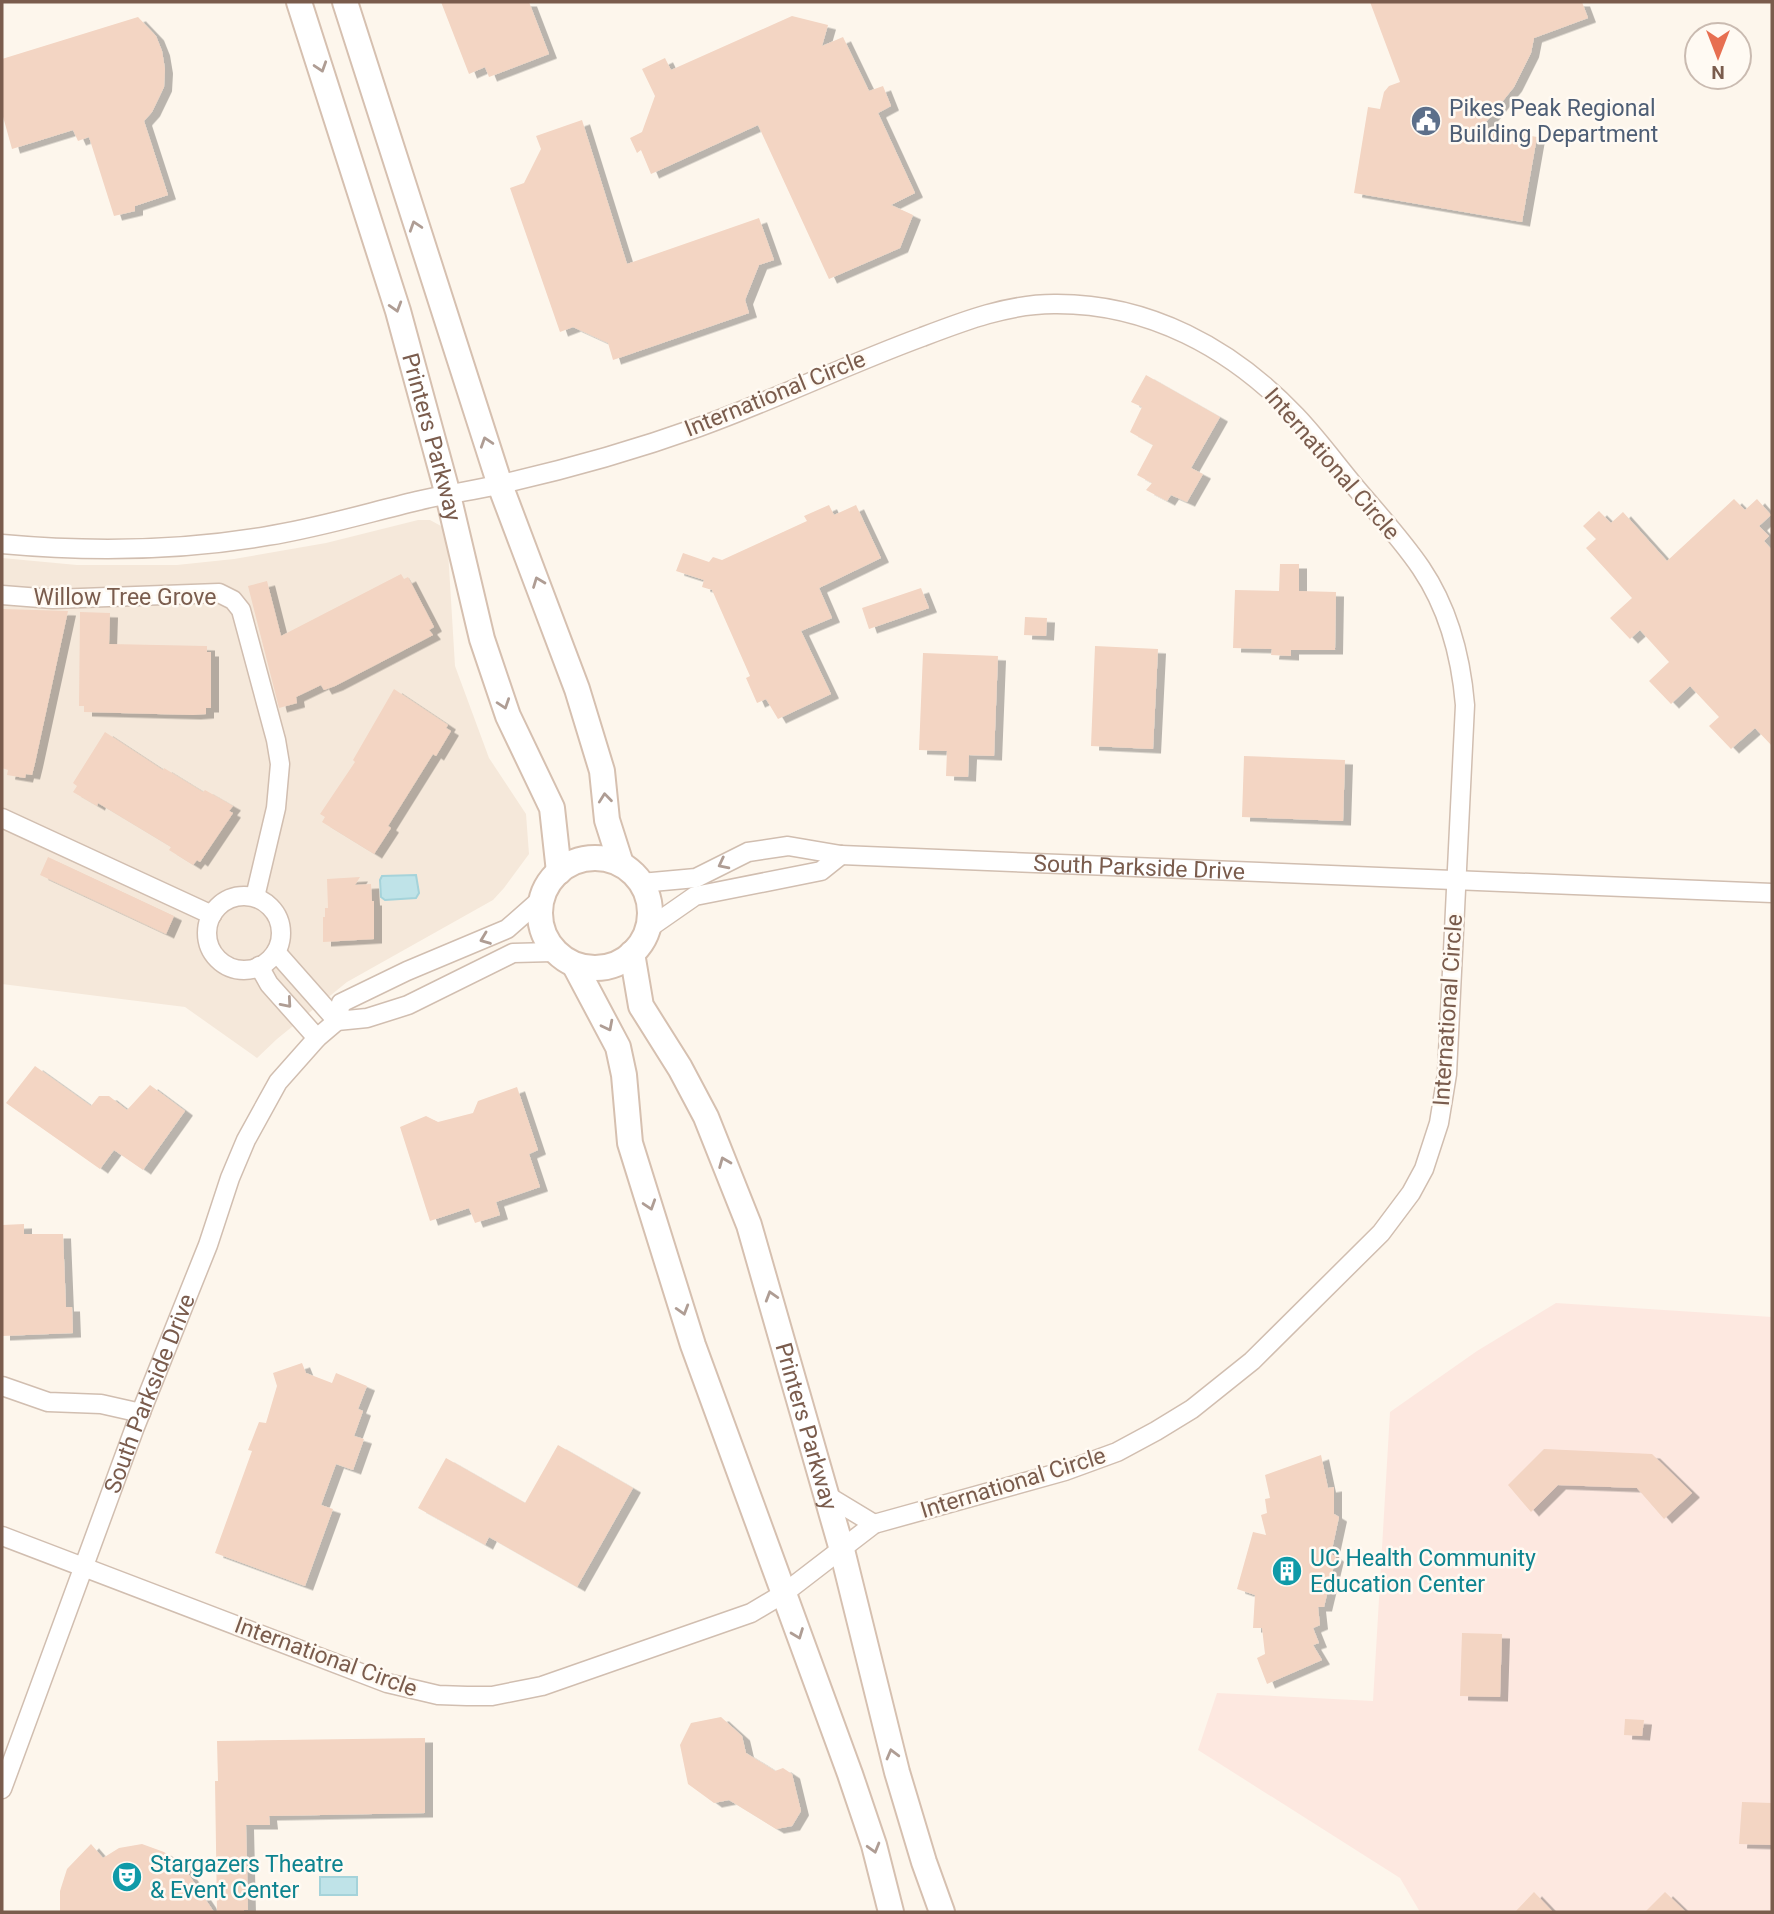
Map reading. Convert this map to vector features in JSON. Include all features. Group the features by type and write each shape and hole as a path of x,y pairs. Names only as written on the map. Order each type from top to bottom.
{"main road":[{"name":"Printers Parkway","path":"299,2 398,311 448,495 482,639 508,716 552,808 559,872"},
{"name":"Printers Parkway","path":"345,2 500,485 577,689 602,771 607,820 621,864"},
{"path":"540,900 541,928 553,952 575,966 599,968 622,962 639,948 649,928 649,910 641,883 621,864 601,857 574,862 559,872"},
{"name":"South Parkside Drive","path":"540,900 552,876 559,872"},
{"name":"Printers Parkway","path":"632,953 641,1006 706,1117 749,1225 842,1550 897,1772 942,1912"},
{"path":"575,966 618,1047 624,1075 630,1143 693,1345 850,1774 874,1845 891,1912"}],"street":[{"name":"International Circle","path":"2,544 109,550 205,544 267,536 500,485 613,455 696,428 770,400 885,350 995,312 1051,304 1077,305 1130,311 1157,320 1223,354 1271,391 1314,438 1410,554 1428,580 1448,623 1463,677 1465,705 1444,1100 1424,1169 1412,1193 1381,1233 1252,1361 1192,1409 1156,1431 1117,1452 1065,1471 874,1524 783,1594 751,1613 542,1686 492,1696 438,1695 387,1683 2,1536"},
{"name":"Willow Tree Grove","path":"2,595 53,599 219,593 233,600 241,610 280,764 276,808 255,898"},
{"path":"2,818 212,915"},
{"name":"South Parkside Drive","path":"641,883 696,878 748,852 788,846 841,855 1772,893"},
{"path":"649,928 695,897 821,870 841,855"},
{"path":"238,897 255,898 276,913 281,928 281,940 276,952 259,966 246,970 235,968 223,963 213,953 209,944 208,928 212,915 220,905 238,897"},
{"name":"South Parkside Drive","path":"2,1789 141,1413 208,1245 246,1140 278,1082 317,1038 337,1021 341,1003 407,971 507,929 540,900"},
{"path":"276,952 337,1021 367,1018 408,1005 513,953 553,952"},
{"path":"259,966 270,984 317,1038"},
{"path":"2,1386 48,1402 101,1404 141,1413"},
{"path":"826,1495 874,1524"}],"shaded area":[{"path":"418,520 430,520 441,526 447,534 455,666 489,758 526,814 529,854 504,888 493,900 347,982 257,1058 185,1007 2,984 2,558 77,565 177,565 234,559 326,543"},
{"path":"1556,1303 1772,1317 1772,1912 1420,1912 1400,1878 1198,1750 1217,1693 1373,1701 1390,1412 1477,1351"}],"water":[{"path":"416,875 419,893 416,898 385,900 381,897 382,876"},
{"path":"320,1877 357,1877 357,1895 320,1895"}],"building":[{"path":"441,2 529,2 549,54 489,77 485,67 469,74"},
{"name":"Pikes Peak Regional Building Department","path":"1370,2 1582,2 1588,18 1534,38 1531,53 1514,87 1482,127 1537,137 1522,222 1354,193 1368,107 1380,109 1384,92 1389,86 1400,82"},
{"path":"792,16 828,25 822,46 843,37 869,91 883,86 891,106 878,113 915,193 891,205 913,215 900,248 829,279 758,125 651,174 641,150 637,153 630,138 642,132 655,96 642,69 665,58 671,70"},
{"path":"138,17 156,36 162,51 164,87 152,112 144,121 168,195 135,206 135,211 114,216 89,137 78,141 73,130 12,149 2,113 2,59"},
{"path":"582,120 627,264 759,218 774,260 759,265 745,300 749,313 613,360 608,343 573,327 560,332 510,188 524,183 541,149 536,136"},
{"path":"1146,375 1220,417 1191,468 1203,474 1187,502 1171,495 1167,501 1146,490 1152,483 1137,475 1153,445 1130,432 1142,407 1131,402"},
{"path":"1734,499 1745,510 1757,499 1771,515 1759,526 1769,536 1764,541 1772,550 1772,746 1755,728 1731,749 1709,726 1719,717 1690,686 1671,704 1649,681 1669,662 1640,630 1630,639 1610,618 1632,598 1586,548 1596,539 1583,526 1599,511 1611,523 1623,512 1667,561"},
{"path":"829,505 834,515 856,505 881,558 819,588 832,618 801,631 831,694 778,719 766,699 757,703 746,678 750,676 712,590 702,587 704,580 676,571 683,553 709,562 713,557 722,560 807,521 804,516"},
{"path":"1280,564 1299,564 1299,591 1336,592 1335,650 1291,650 1291,656 1271,655 1272,649 1233,648 1235,590 1279,591"},
{"path":"401,574 404,579 408,577 434,627 429,630 433,635 335,686 324,690 321,685 296,697 297,703 279,708 248,586 267,581 281,636"},
{"path":"921,588 929,608 869,629 862,608"},
{"path":"2,609 68,611 32,775 26,774 25,778 7,775 8,770 2,768"},
{"path":"80,612 110,613 109,644 207,646 207,652 211,652 211,708 206,708 206,714 193,715 84,712 84,706 79,706"},
{"path":"1025,617 1047,618 1046,636 1024,635"},
{"path":"1095,646 1158,649 1153,749 1091,746"},
{"path":"923,653 998,656 994,756 969,755 968,777 946,776 947,751 919,750"},
{"path":"394,689 448,725 446,728 451,731 436,756 433,754 388,826 391,828 374,854 322,822 325,817 320,814 355,762 353,760"},
{"path":"105,732 163,770 164,768 203,792 205,790 233,806 229,811 233,813 200,862 197,860 193,865 169,850 171,847 98,803 97,806 73,792 77,786 73,783"},
{"path":"1244,756 1345,760 1343,821 1242,817"},
{"path":"48,857 174,916 166,934 40,875"},
{"path":"360,877 355,885 371,884 374,939 323,942 323,917 325,908 328,908 327,879"},
{"path":"35,1066 91,1106 99,1096 109,1096 127,1110 150,1085 185,1111 143,1170 114,1150 100,1169 6,1103"},
{"path":"517,1087 538,1150 529,1154 540,1187 496,1202 500,1215 475,1223 469,1208 430,1221 400,1127 426,1116 438,1122 473,1113 478,1101"},
{"path":"24,1224 24,1234 63,1234 66,1307 72,1307 73,1333 2,1336 2,1225"},
{"path":"302,1363 306,1373 332,1383 336,1373 367,1386 358,1409 363,1411 354,1436 364,1439 353,1470 336,1464 321,1505 333,1509 305,1586 215,1553 252,1451 248,1450 259,1422 266,1423 277,1386 273,1373"},
{"path":"558,1445 633,1488 577,1587 489,1537 485,1545 418,1508 446,1458 525,1503"},
{"path":"1544,1449 1652,1454 1692,1493 1664,1519 1637,1488 1558,1485 1531,1512 1508,1485"},
{"name":"UC Health Community Education Center","path":"1321,1455 1328,1488 1334,1487 1334,1514 1339,1517 1331,1554 1336,1557 1324,1607 1318,1607 1320,1625 1313,1628 1319,1643 1313,1645 1322,1660 1267,1684 1257,1658 1265,1654 1262,1628 1253,1628 1255,1595 1237,1589 1253,1532 1266,1535 1261,1515 1267,1513 1265,1499 1270,1498 1265,1475"},
{"path":"1462,1633 1502,1634 1500,1697 1460,1696"},
{"path":"721,1717 742,1736 746,1753 775,1771 783,1768 792,1774 801,1811 792,1826 776,1829 729,1800 714,1803 688,1784 680,1745 691,1723"},
{"path":"1625,1719 1644,1720 1642,1736 1624,1735"},
{"path":"425,1738 425,1813 269,1816 270,1825 246,1825 248,1910 217,1912 217,1741"},
{"path":"1742,1802 1772,1803 1772,1845 1739,1844"},
{"name":"Stargazers Theatre & Event Center","path":"91,1844 103,1858 119,1848 142,1844 164,1852 183,1866 214,1912 60,1912 60,1891 67,1869"},
{"path":"1534,1892 1553,1912 1515,1912"},
{"path":"1665,1892 1686,1912 1645,1912"}],"place":[{"name":"Pikes Peak Regional Building Department","path":"1426,121"},
{"name":"UC Health Community Education Center","path":"1287,1571"},
{"name":"Stargazers Theatre & Event Center","path":"127,1877"}]}
